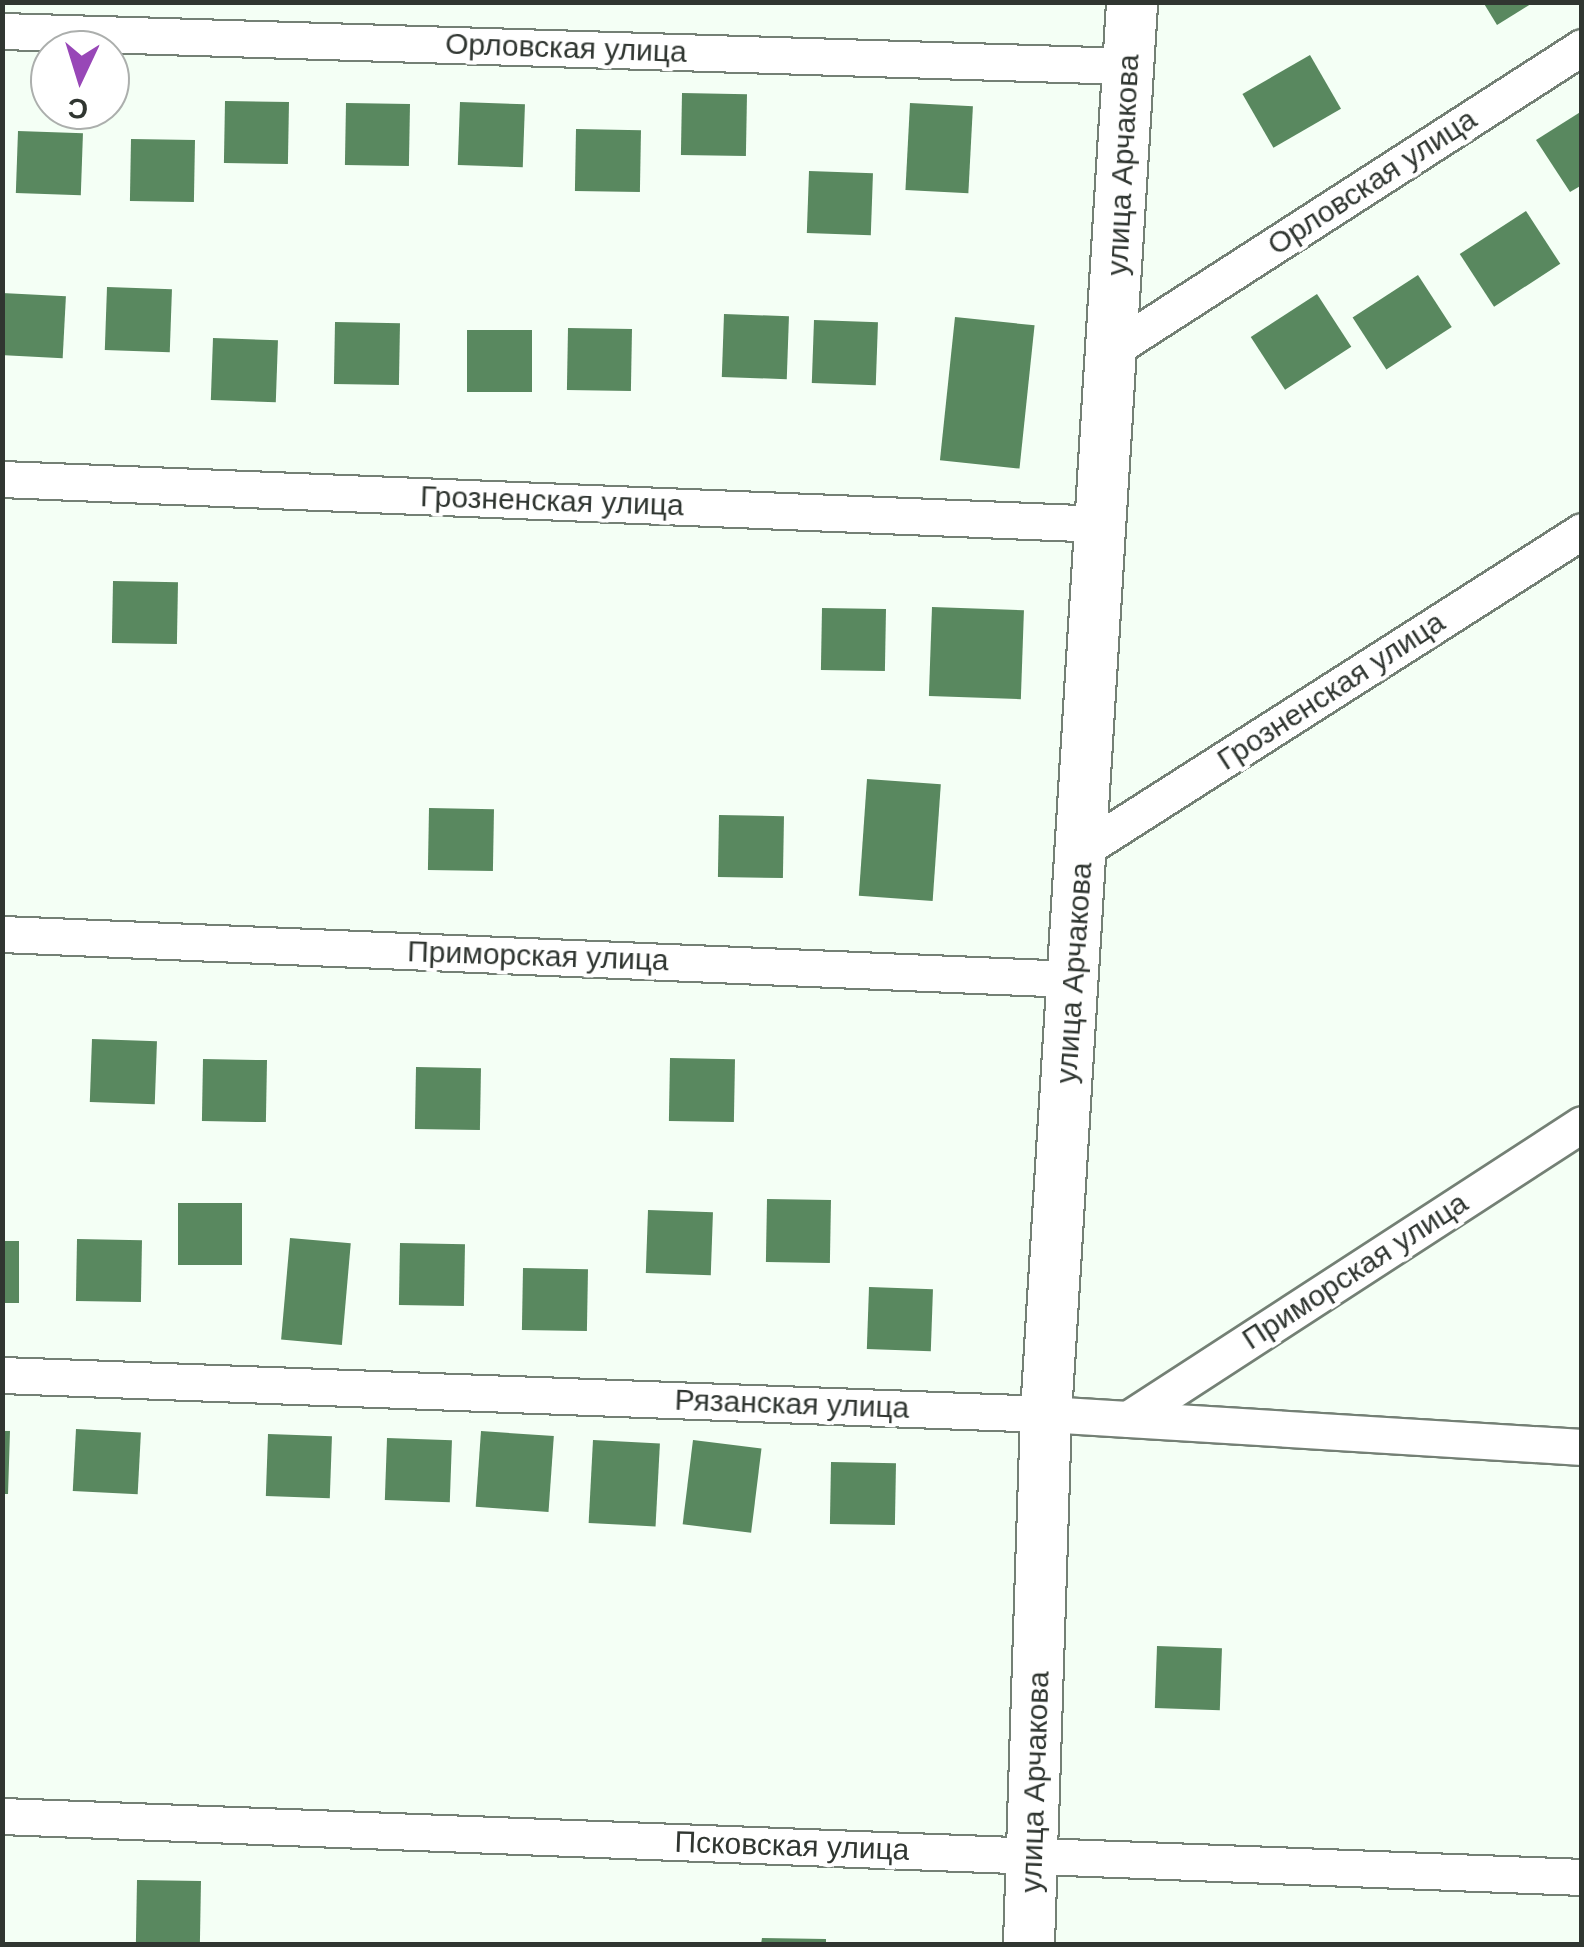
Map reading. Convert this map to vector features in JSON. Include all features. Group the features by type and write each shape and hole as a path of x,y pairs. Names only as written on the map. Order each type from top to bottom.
{"street":[{"name":"улица Арчакова","path":"1029,1944 1046,1414 1132,2"},
{"name":"Орловская улица","path":"2,31 1129,66"},
{"name":"Орловская улица","path":"1112,350 1582,48"},
{"name":"Грозненская улица","path":"2,478 1102,524"},
{"name":"Грозненская улица","path":"1081,851 1582,531"},
{"name":"Приморская улица","path":"2,934 1073,978"},
{"name":"Приморская улица","path":"1128,1419 1582,1124"},
{"name":"Рязанская улица","path":"2,1375 1046,1414 1582,1447"},
{"name":"Псковская улица","path":"2,1816 1582,1877"}],"building":[{"path":"1483,2 1534,2 1497,25"},
{"path":"1310,55 1341,109 1273,148 1242,94"},
{"path":"682,93 747,94 746,156 681,155"},
{"path":"225,101 289,102 288,164 224,163"},
{"path":"460,102 525,104 523,167 458,165"},
{"path":"346,103 410,104 409,166 345,165"},
{"path":"910,103 973,106 968,193 905,190"},
{"path":"1582,111 1582,185 1570,192 1536,140"},
{"path":"576,129 641,130 640,192 575,191"},
{"path":"18,131 83,133 81,195 16,193"},
{"path":"131,139 195,140 194,202 130,201"},
{"path":"809,171 873,173 871,235 807,233"},
{"path":"1526,211 1560,264 1494,307 1460,254"},
{"path":"1418,275 1452,327 1386,369 1353,317"},
{"path":"107,287 172,289 170,352 105,350"},
{"path":"2,293 66,296 63,358 2,355"},
{"path":"1317,294 1351,347 1285,390 1251,337"},
{"path":"724,314 789,316 787,379 722,377"},
{"path":"955,317 1035,325 1020,469 940,460"},
{"path":"814,320 878,322 876,385 812,383"},
{"path":"335,322 400,323 399,385 334,384"},
{"path":"568,328 632,329 631,391 567,390"},
{"path":"467,330 532,330 532,392 467,392"},
{"path":"213,338 278,340 276,402 211,400"},
{"path":"113,581 178,582 177,644 112,643"},
{"path":"932,607 1024,610 1021,699 929,696"},
{"path":"822,608 886,609 885,671 821,670"},
{"path":"867,779 941,784 933,901 859,896"},
{"path":"429,808 494,809 493,871 428,870"},
{"path":"719,815 784,816 783,878 718,877"},
{"path":"92,1039 157,1041 155,1104 90,1102"},
{"path":"670,1058 735,1059 734,1122 669,1121"},
{"path":"203,1059 267,1060 266,1122 202,1121"},
{"path":"416,1067 481,1068 480,1130 415,1129"},
{"path":"767,1199 831,1200 830,1263 766,1262"},
{"path":"178,1203 242,1203 242,1265 178,1265"},
{"path":"648,1210 713,1212 711,1275 646,1273"},
{"path":"290,1238 351,1243 342,1345 281,1340"},
{"path":"77,1239 142,1240 141,1302 76,1301"},
{"path":"2,1241 19,1241 19,1303 2,1303"},
{"path":"400,1243 465,1244 464,1306 399,1305"},
{"path":"523,1268 588,1269 587,1331 522,1330"},
{"path":"869,1287 933,1289 931,1351 867,1349"},
{"path":"76,1429 141,1432 138,1494 73,1491"},
{"path":"2,1431 10,1431 8,1494 2,1494"},
{"path":"481,1431 554,1436 549,1512 476,1507"},
{"path":"268,1434 332,1436 330,1498 266,1496"},
{"path":"387,1438 452,1440 450,1502 385,1500"},
{"path":"593,1440 660,1444 656,1526 589,1523"},
{"path":"693,1440 761,1448 751,1533 683,1524"},
{"path":"831,1462 896,1463 895,1525 830,1524"},
{"path":"1157,1646 1222,1648 1220,1710 1155,1708"},
{"path":"137,1880 201,1881 200,1943 136,1942"},
{"path":"762,1938 826,1939 826,1944 761,1944"}]}
